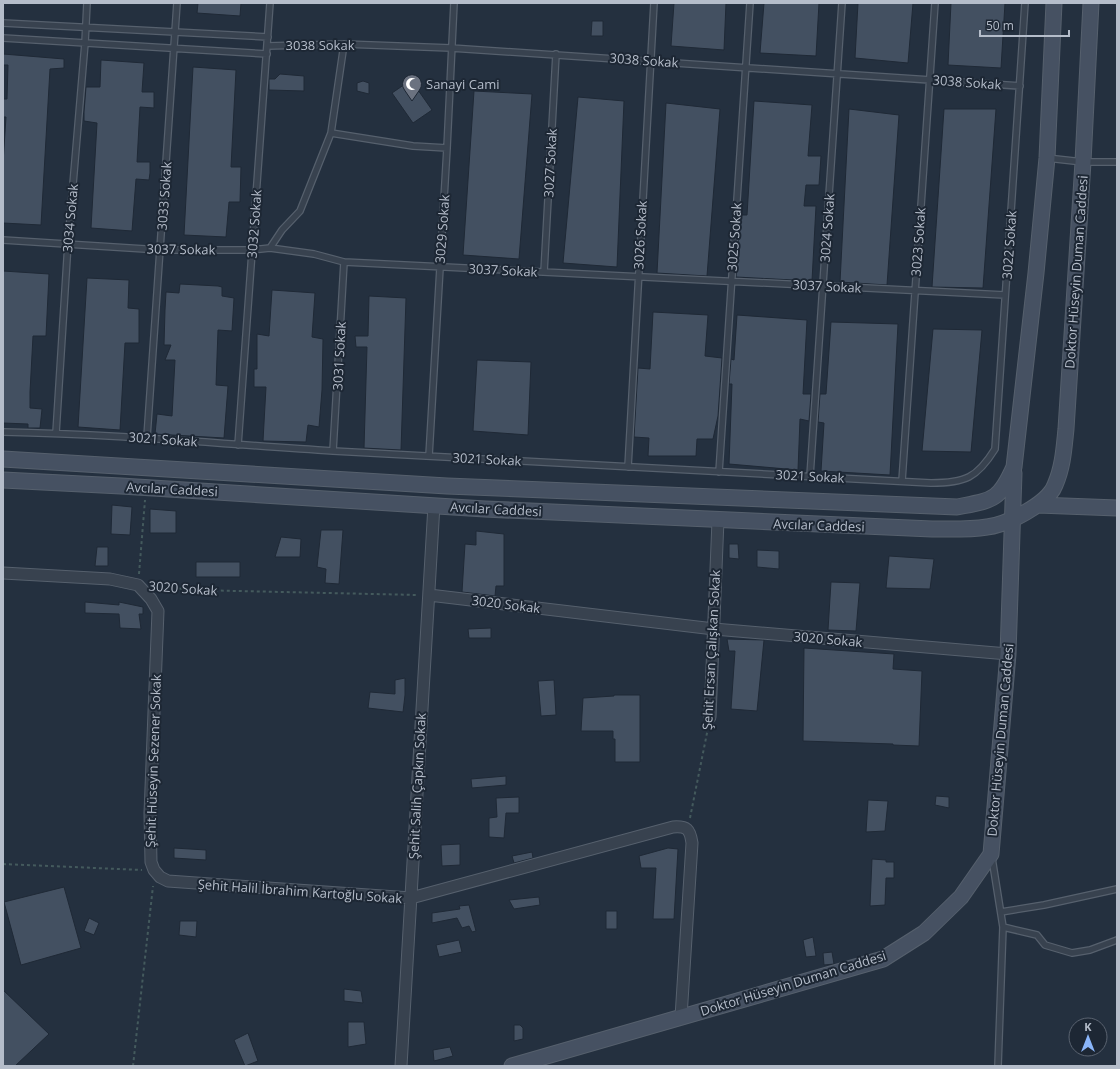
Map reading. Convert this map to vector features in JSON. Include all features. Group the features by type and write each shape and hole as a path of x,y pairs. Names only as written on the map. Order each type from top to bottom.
{"main road":[{"name":"Doktor Hüseyin Duman Caddesi","path":"512,1066 883,959 924,933 961,897 991,854 1008,654 1014,467 1047,158 1054,3"},
{"name":"Doktor Hüseyin Duman Caddesi","path":"988,527 1013,518 1038,506 1055,487 1062,468 1066,428 1083,162 1091,3"},
{"name":"Avcılar Caddesi","path":"3,459 447,486 712,498 957,507 984,502"},
{"name":"Doktor Hüseyin Duman Caddesi","path":"984,502 999,494 1006,484 1014,467"},
{"name":"Avcılar Caddesi","path":"3,480 718,520 932,529 988,527"},
{"path":"1038,506 1117,508"}],"street":[{"name":"Şehit Salih Çapkın Sokak","path":"401,1066 434,505"},
{"name":"Şehit Ersan Çalışkan Sokak","path":"710,717 718,520"},
{"name":"3020 Sokak","path":"3,573 110,579 138,585"},
{"name":"Şehit Hüseyin Sezener Sokak","path":"138,585 152,599 158,610 150,813 151,862 154,870"},
{"name":"3020 Sokak","path":"429,595 714,629 1008,654"},
{"name":"Şehit Halil İbrahim Kartoğlu Sokak","path":"154,870 160,877 168,882 411,898 673,827 682,826 688,829"},
{"path":"681,1017 692,843 688,829"}],"lane":[{"name":"3034 Sokak","path":"56,433 68,243 87,3"},
{"name":"3033 Sokak","path":"147,438 177,3"},
{"name":"3032 Sokak","path":"238,445 270,3"},
{"name":"3029 Sokak","path":"428,456 447,148 454,3"},
{"name":"3026 Sokak","path":"628,467 654,3"},
{"name":"3025 Sokak","path":"719,472 750,3"},
{"name":"3024 Sokak","path":"810,476 842,3"},
{"name":"3023 Sokak","path":"902,482 935,3"},
{"name":"3022 Sokak","path":"970,477 980,470 995,449 1026,3"},
{"name":"3038 Sokak","path":"3,23 268,38"},
{"name":"3038 Sokak","path":"3,38 267,54"},
{"name":"3038 Sokak","path":"268,46 344,44 451,48 650,60 1020,86"},
{"path":"270,248 282,230 300,211 331,133 344,44"},
{"name":"3027 Sokak","path":"544,272 556,54"},
{"path":"331,133 413,146 447,148"},
{"path":"1047,158 1083,162 1117,162"},
{"name":"3037 Sokak","path":"3,240 161,250 252,250 270,248 314,254 344,262 1005,295"},
{"name":"3031 Sokak","path":"333,450 344,262"},
{"name":"3021 Sokak","path":"3,432 56,433 147,438 238,445 902,482 946,483 970,477"},
{"path":"991,854 1003,927 998,1066"},
{"path":"1001,912 1051,904 1117,889"},
{"path":"1003,927 1037,935 1046,945 1072,953 1090,950 1117,940"}],"path":[{"path":"138,585 147,487"},
{"name":"3020 Sokak","path":"138,585 193,590 429,595"},
{"name":"Şehit Ersan Çalışkan Sokak","path":"688,829 710,717"},
{"path":"3,864 154,870 133,1066"}],"building":[{"path":"198,3 241,3 240,16 197,13"},
{"path":"674,3 726,3 724,50 671,46"},
{"path":"764,3 819,3 816,56 760,53"},
{"path":"858,3 913,3 908,63 855,58"},
{"path":"951,3 1005,3 1001,68 948,65"},
{"path":"592,21 603,21 603,36 591,36"},
{"path":"3,54 64,59 64,68 50,69 41,225 3,223 3,163 6,117 3,117 3,99 7,99 8,65 3,65"},
{"path":"101,60 144,63 142,92 154,92 154,108 140,107 137,162 150,162 150,173 149,180 136,179 132,231 91,228 97,123 84,121 84,112 86,87 100,87"},
{"path":"193,67 236,70 231,167 241,167 240,202 229,202 226,237 184,235"},
{"path":"280,74 304,76 304,91 269,90 269,79 275,79"},
{"name":"Sanayi Cami","path":"411,80 432,110 413,123 392,93"},
{"path":"363,81 369,83 369,94 357,91 357,83"},
{"path":"474,91 532,94 519,259 463,255"},
{"path":"578,97 624,101 617,267 563,263"},
{"path":"754,101 812,105 808,156 821,156 819,185 806,185 804,206 816,206 812,281 736,277 740,215 747,215"},
{"path":"666,103 720,109 707,276 657,273"},
{"path":"849,109 899,115 887,285 840,282"},
{"path":"944,109 996,109 983,288 932,287"},
{"path":"3,271 49,274 46,336 33,336 30,408 42,409 40,428 28,428 28,424 3,423"},
{"path":"87,278 129,280 128,308 139,309 139,343 125,343 120,430 78,427"},
{"path":"180,284 222,287 222,296 234,298 232,331 218,330 216,385 228,386 224,438 155,434 157,414 172,416 175,360 165,360 171,345 164,345 166,292 179,293"},
{"path":"272,290 315,293 312,337 323,339 322,390 319,427 308,425 306,442 263,441 266,387 254,387 254,369 257,369 257,334 269,336"},
{"path":"369,296 406,298 401,450 364,448 367,347 356,347 355,336 368,336"},
{"path":"653,312 708,315 705,356 722,358 718,416 713,439 697,439 696,456 648,456 649,438 634,437 638,368 650,369"},
{"path":"737,315 807,320 803,394 811,394 809,421 800,419 798,470 729,464 732,384 729,384 731,359 734,360"},
{"path":"831,322 898,324 890,475 821,471 824,423 818,422 820,394 826,394"},
{"path":"933,329 982,330 971,452 922,451"},
{"path":"477,360 531,362 528,435 473,431"},
{"path":"112,505 132,507 130,535 111,534"},
{"path":"150,509 176,511 176,533 150,533"},
{"path":"321,530 343,530 339,584 325,583 326,569 317,567"},
{"path":"476,531 504,534 504,586 496,586 495,596 462,592 465,544 476,545"},
{"path":"281,537 301,539 300,557 275,557"},
{"path":"729,544 738,544 739,559 729,558"},
{"path":"97,547 108,547 108,566 95,566"},
{"path":"757,550 779,551 779,569 757,567"},
{"path":"889,556 934,559 930,589 886,588"},
{"path":"196,562 240,562 240,577 196,577"},
{"path":"831,582 860,583 856,631 828,630"},
{"path":"85,602 119,605 119,602 143,607 143,614 139,614 141,629 120,628 119,614 85,613"},
{"path":"491,628 491,638 469,638 468,629"},
{"path":"727,639 764,640 757,711 731,709 735,651 729,651"},
{"path":"804,648 894,654 893,669 922,671 919,746 803,741"},
{"path":"405,678 403,712 368,708 370,692 395,694 395,680"},
{"path":"554,680 556,715 541,716 538,681"},
{"path":"614,695 640,695 640,762 615,762 615,739 613,739 613,731 581,731 583,698"},
{"path":"506,776 506,785 472,788 471,779"},
{"path":"936,796 949,797 949,808 935,805"},
{"path":"519,797 519,813 506,813 504,838 489,837 489,818 497,817 496,798"},
{"path":"868,800 888,801 885,831 866,832"},
{"path":"460,844 460,865 442,866 441,845"},
{"path":"174,848 206,850 206,860 174,858"},
{"path":"668,848 678,849 674,919 653,919 656,868 641,868 639,856"},
{"path":"532,852 533,858 514,863 512,856"},
{"path":"872,859 894,862 894,878 886,878 885,905 870,906"},
{"path":"64,887 81,948 21,965 4,902"},
{"path":"539,897 540,905 514,909 509,900"},
{"path":"469,905 476,931 472,932 469,926 462,928 457,918 432,923 432,913 460,909 459,906"},
{"path":"606,911 617,911 617,929 606,929"},
{"path":"89,918 99,923 94,935 84,931"},
{"path":"180,921 197,921 196,937 179,935"},
{"path":"813,937 816,956 806,957 803,940"},
{"path":"459,940 462,952 439,957 436,945"},
{"path":"832,952 834,964 824,965 823,953"},
{"path":"344,989 361,991 363,1003 344,1001"},
{"path":"3,990 49,1034 15,1066 3,1066"},
{"path":"348,1022 364,1022 366,1044 348,1047"},
{"path":"514,1025 520,1025 523,1028 523,1039 514,1041"},
{"path":"248,1033 258,1061 245,1066 234,1040"},
{"path":"450,1047 453,1056 434,1061 433,1050"}],"place":[{"name":"Sanayi Cami","path":"412,101"}]}
